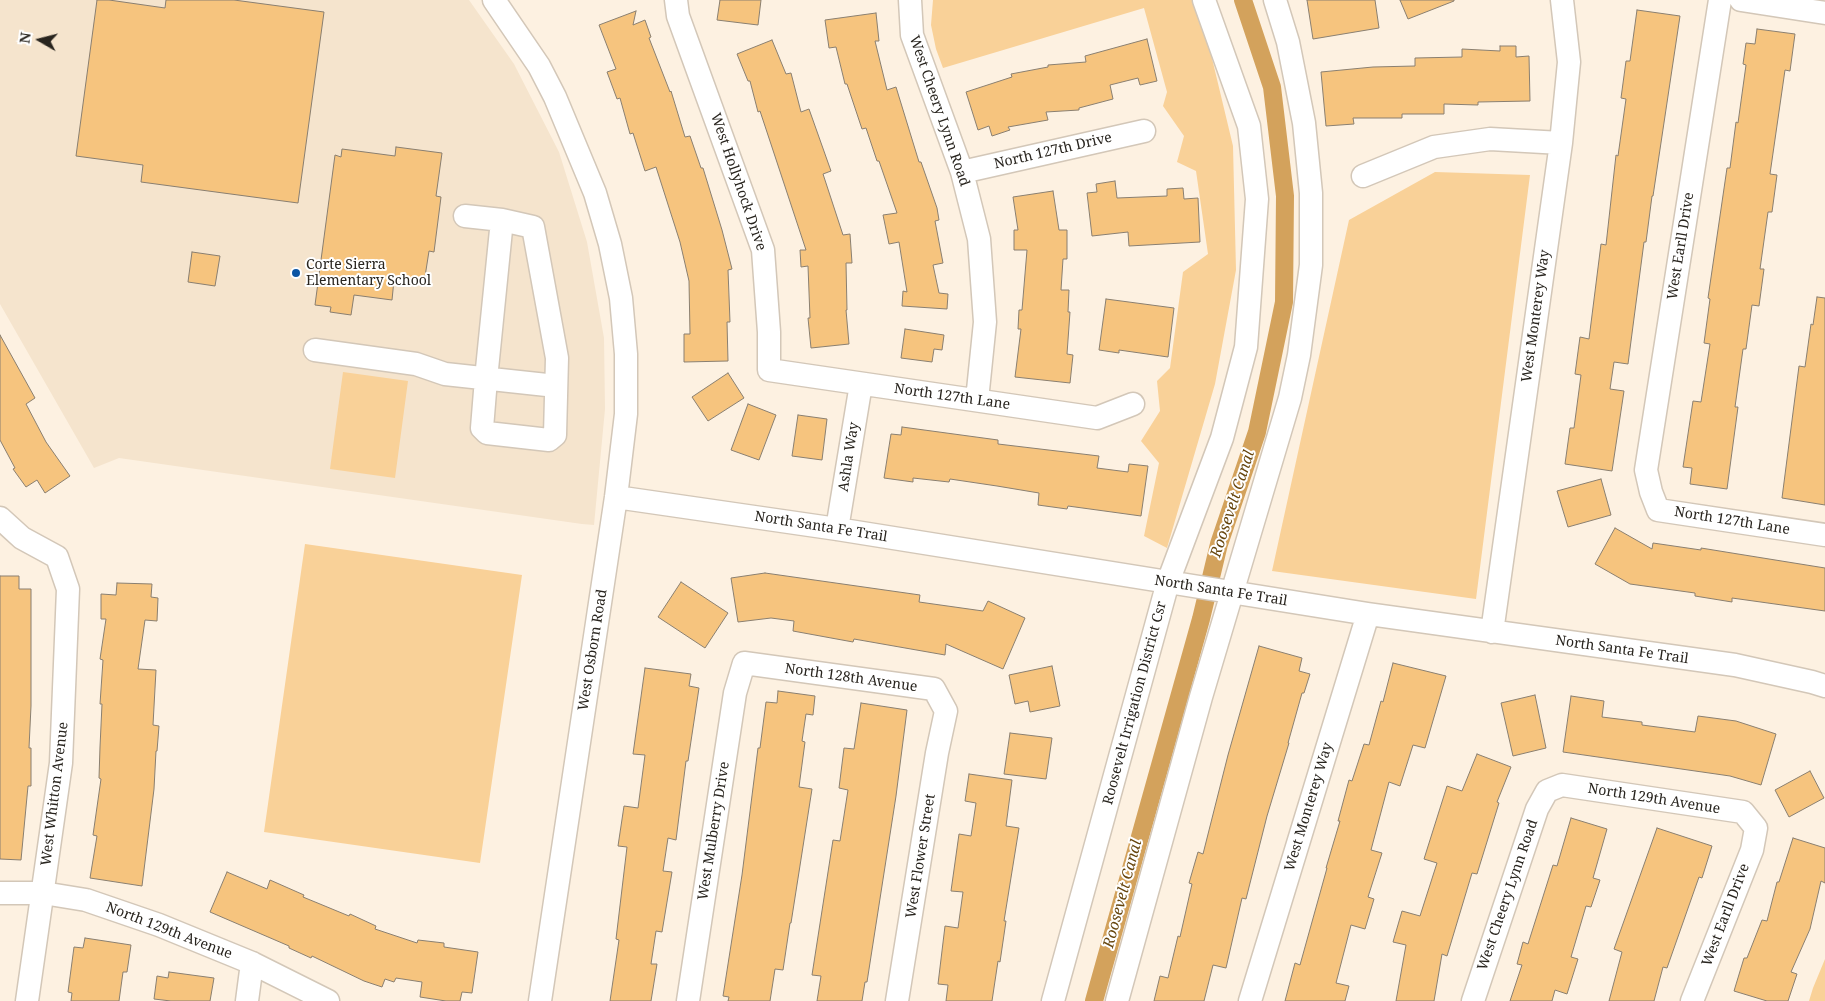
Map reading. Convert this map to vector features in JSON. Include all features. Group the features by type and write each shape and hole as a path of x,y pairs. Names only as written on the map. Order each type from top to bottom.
{"street":[{"name":"West Osborn Road","path":"494,0 539,66 560,107 595,193 610,244 621,298 626,354 626,414 616,497 540,1001"},
{"name":"West Hollyhock Drive","path":"676,0 678,16 763,250 770,332 769,370"},
{"name":"West Cheery Lynn Road","path":"910,0 912,35 962,172 978,239 985,322 976,400"},
{"name":"Roosevelt Irrigation District Csr","path":"1053,1001 1172,583 1222,438 1246,347 1257,199 1249,126 1204,0"},
{"path":"1118,1001 1227,592 1290,398 1299,355 1311,265 1311,193 1304,123 1288,42 1275,0"},
{"name":"West Monterey Way","path":"1492,632 1561,143 1569,62 1562,0"},
{"name":"West Earll Drive","path":"1651,492 1646,470 1720,0"},
{"path":"1741,0 1825,13"},
{"name":"North 127th Drive","path":"962,172 1144,131"},
{"path":"1363,176 1434,147 1490,139 1561,143"},
{"path":"465,216 502,220 533,227 558,358 555,435 549,440 486,433 482,428 502,220"},
{"path":"315,350 416,364 445,374 556,386"},
{"name":"North 127th Lane","path":"769,370 1098,418 1133,404"},
{"name":"Ashla Way","path":"837,529 861,384"},
{"name":"North 127th Lane","path":"1651,492 1658,510 1825,535"},
{"name":"North Santa Fe Trail","path":"616,497 837,529 1368,614 1735,665 1825,686"},
{"name":"West Whitton Avenue","path":"0,518 22,538 57,557 68,589 61,763 27,1001"},
{"name":"West Monterey Way","path":"1250,1001 1368,614"},
{"name":"North 128th Avenue","path":"744,663 934,689 946,711"},
{"name":"West Mulberry Drive","path":"688,1001 735,693 744,663"},
{"name":"West Flower Street","path":"897,1001 937,753 946,711"},
{"name":"North 129th Avenue","path":"1547,791 1562,784 1743,812 1756,828"},
{"name":"West Cheery Lynn Road","path":"1472,1001 1537,809 1547,791"},
{"name":"West Earll Drive","path":"1692,1001 1752,850 1756,828"},
{"name":"North 129th Avenue","path":"0,893 43,893 86,900 150,922 252,964 328,1001"},
{"path":"247,1001 252,964"}],"shaded area":[{"name":"Corte Sierra Elementary School","path":"0,0 469,0 514,64 559,152 587,242 604,338 605,409 594,525 119,458 94,468 0,304"},
{"path":"933,0 1198,0 1233,146 1236,270 1215,384 1167,548 1144,536 1159,463 1141,441 1160,411 1157,381 1170,368 1183,272 1208,254 1196,171 1177,162 1184,136 1163,106 1167,92 1144,8 943,68 936,49 931,25"},
{"path":"1435,172 1530,175 1476,599 1272,571 1349,220"},
{"path":"343,372 408,381 395,478 330,469"},
{"path":"305,544 522,575 480,863 264,832"},
{"path":"1825,959 1825,1001 1809,1001 1813,988"}],"building":[{"path":"97,0 165,8 166,0 234,0 324,12 298,203 141,182 143,165 76,156"},
{"path":"720,0 761,0 758,25 717,20"},
{"path":"1307,0 1375,0 1379,28 1313,39"},
{"path":"1400,0 1454,0 1454,1 1408,19"},
{"path":"1637,10 1680,16 1646,242 1644,242 1628,364 1614,362 1610,389 1624,391 1612,471 1565,464 1570,428 1574,428 1581,375 1575,374 1580,337 1589,339 1601,244 1606,245 1616,155 1618,156 1626,99 1621,98 1626,61 1630,61"},
{"path":"636,11 633,25 645,20 651,37 649,38 671,91 685,137 690,136 701,168 703,168 722,230 732,269 728,270 730,322 727,322 728,361 684,362 684,334 690,334 689,281 680,242 656,167 645,171 633,133 630,134 620,98 617,99 607,72 616,69 599,25"},
{"path":"876,13 879,41 875,41 887,90 896,87 919,162 921,162 937,208 939,220 935,221 943,263 933,265 939,293 948,294 947,309 902,306 903,291 907,292 899,242 889,244 883,215 897,213 866,128 862,129 847,84 845,84 836,47 829,48 825,20"},
{"path":"1757,29 1795,34 1790,71 1785,70 1770,174 1777,175 1772,212 1768,212 1760,269 1764,269 1759,306 1752,305 1746,349 1743,349 1735,407 1738,407 1727,489 1690,484 1692,468 1683,467 1693,401 1701,402 1710,344 1704,343 1710,299 1708,298 1727,168 1730,168 1736,122 1738,123 1746,65 1743,64 1746,43 1755,44"},
{"path":"1147,39 1157,81 1140,85 1138,78 1110,85 1113,99 1079,108 1079,110 1046,112 1048,120 1008,127 1010,130 992,136 989,126 978,130 966,92 1012,77 1011,74 1048,67 1048,65 1086,62 1085,56"},
{"path":"772,40 786,74 791,73 801,112 809,109 831,171 823,174 843,235 850,234 852,263 846,263 846,310 849,344 811,348 808,318 810,318 808,266 801,267 800,250 806,250 760,111 758,112 750,81 748,81 737,54"},
{"path":"1500,46 1516,46 1516,57 1529,56 1530,101 1478,102 1478,105 1444,104 1444,114 1402,114 1402,118 1353,118 1354,124 1326,126 1321,72 1373,67 1415,66 1415,58 1462,57 1462,49 1500,51"},
{"path":"396,147 442,153 436,196 441,197 434,252 429,251 424,283 394,280 392,300 354,295 351,315 330,312 331,307 315,305 335,155 341,157 342,149 395,156"},
{"path":"1115,181 1117,198 1167,196 1167,189 1183,188 1184,199 1198,198 1200,242 1129,246 1128,232 1092,236 1087,193 1097,192 1096,184"},
{"path":"1053,191 1059,230 1067,230 1067,259 1063,259 1061,290 1069,290 1068,312 1070,312 1067,354 1073,355 1070,383 1015,377 1021,329 1018,329 1019,310 1022,310 1027,250 1014,250 1014,230 1018,230 1013,197"},
{"path":"192,252 220,256 215,286 188,282"},
{"path":"1817,297 1825,298 1825,505 1782,498 1799,366 1805,367"},
{"path":"1106,299 1174,308 1168,357 1119,350 1119,353 1099,350"},
{"path":"905,329 944,335 942,350 934,349 932,362 901,358"},
{"path":"0,335 35,398 26,404 46,442 70,476 45,493 37,480 26,487 13,469 15,468 0,440"},
{"path":"728,373 744,398 708,421 692,397"},
{"path":"748,404 776,415 759,460 731,450"},
{"path":"798,415 827,419 822,460 792,456"},
{"path":"902,427 998,440 998,444 1099,456 1097,468 1128,472 1129,464 1148,466 1141,516 1068,506 1067,509 1038,505 1039,493 950,479 949,482 913,478 913,482 884,478 891,434 901,435"},
{"path":"1601,479 1611,515 1568,527 1557,491"},
{"path":"1615,528 1652,549 1653,543 1701,550 1701,548 1825,568 1825,611 1732,598 1732,602 1695,596 1695,593 1630,584 1595,564"},
{"path":"765,573 920,595 919,602 983,611 988,601 1025,618 1003,669 946,644 945,655 854,639 853,642 793,631 794,621 771,618 738,622 731,578"},
{"path":"0,576 19,576 19,589 31,589 29,748 31,748 31,786 28,786 21,860 0,859"},
{"path":"681,582 728,613 705,648 658,617"},
{"path":"117,583 152,584 151,597 158,598 157,621 145,620 138,669 156,670 153,725 159,726 154,789 142,886 90,878 97,836 93,835 101,779 99,778 102,704 100,704 103,660 100,659 106,619 101,619 101,594 116,595"},
{"path":"1259,646 1302,658 1299,671 1310,674 1304,693 1302,693 1267,816 1246,899 1242,898 1226,968 1213,965 1204,1001 1154,1001 1160,976 1168,978 1192,884 1189,883 1198,852 1203,854 1228,755"},
{"path":"1393,663 1446,676 1425,748 1413,745 1400,786 1389,782 1371,850 1382,853 1368,897 1374,899 1365,929 1351,925 1336,983 1349,986 1345,1001 1285,1001 1295,963 1300,965 1340,821 1338,821 1349,780 1352,781 1364,744 1369,745"},
{"path":"1052,666 1060,706 1030,712 1028,701 1015,704 1009,675"},
{"path":"645,668 691,674 689,686 699,688 688,761 686,761 676,840 668,838 663,871 672,872 662,932 656,931 651,964 657,964 651,1001 610,1001 619,940 616,939 627,847 618,846 624,806 638,808 645,755 633,754"},
{"path":"778,691 815,696 813,715 806,714 802,741 805,742 799,787 812,789 791,923 783,970 775,969 770,1001 728,1001 729,997 723,996 742,875 758,748 760,748 766,702 777,703"},
{"path":"1535,695 1546,748 1513,756 1501,703"},
{"path":"1571,696 1604,701 1602,717 1642,722 1642,725 1695,732 1698,716 1736,721 1776,734 1761,785 1730,776 1563,752"},
{"path":"861,703 907,710 896,796 867,982 865,982 862,1001 817,1001 821,976 812,975 833,840 840,841 848,790 839,788 844,748 854,749"},
{"path":"1010,733 1052,738 1046,779 1004,774"},
{"path":"1477,754 1511,767 1497,802 1499,803 1477,874 1472,873 1447,956 1442,954 1434,1001 1396,1001 1406,945 1393,942 1402,911 1420,916 1437,863 1424,859 1447,786 1462,791"},
{"path":"1810,771 1824,798 1789,817 1775,790"},
{"path":"969,774 1012,780 1006,826 1019,828 1004,921 1006,921 1000,962 998,961 992,1001 946,1001 948,985 938,984 945,926 958,928 963,892 951,891 959,834 971,836 976,803 965,801"},
{"path":"1571,818 1607,829 1593,878 1600,880 1591,907 1586,906 1571,957 1578,959 1567,994 1555,990 1552,1001 1510,1001 1522,965 1517,964 1523,942 1528,944 1553,865 1557,866"},
{"path":"1657,828 1712,846 1702,878 1699,877 1667,968 1663,967 1654,1001 1609,1001 1622,952 1614,949"},
{"path":"1793,838 1825,848 1825,883 1821,881 1810,929 1791,972 1797,974 1788,1001 1767,1001 1734,991 1744,958 1747,958 1762,920 1767,921 1777,882 1779,882"},
{"path":"227,872 267,889 270,880 304,895 303,897 349,916 350,914 376,926 375,929 417,943 418,940 444,943 444,947 478,952 472,993 462,992 460,1001 420,997 422,982 396,978 394,982 385,979 382,987 364,981 312,956 311,958 289,948 289,946 210,912"},
{"path":"85,938 131,945 127,972 123,972 119,1001 71,1001 72,993 68,992 74,947 83,948"},
{"path":"169,972 214,978 210,1001 154,999 157,976 168,978"}],"waterway":[{"name":"Roosevelt Canal","path":"1094,1001 1201,619 1219,544 1257,432 1284,302 1285,196 1272,87 1243,0"}],"place":[{"name":"Corte Sierra Elementary School","path":"296,273"}]}
